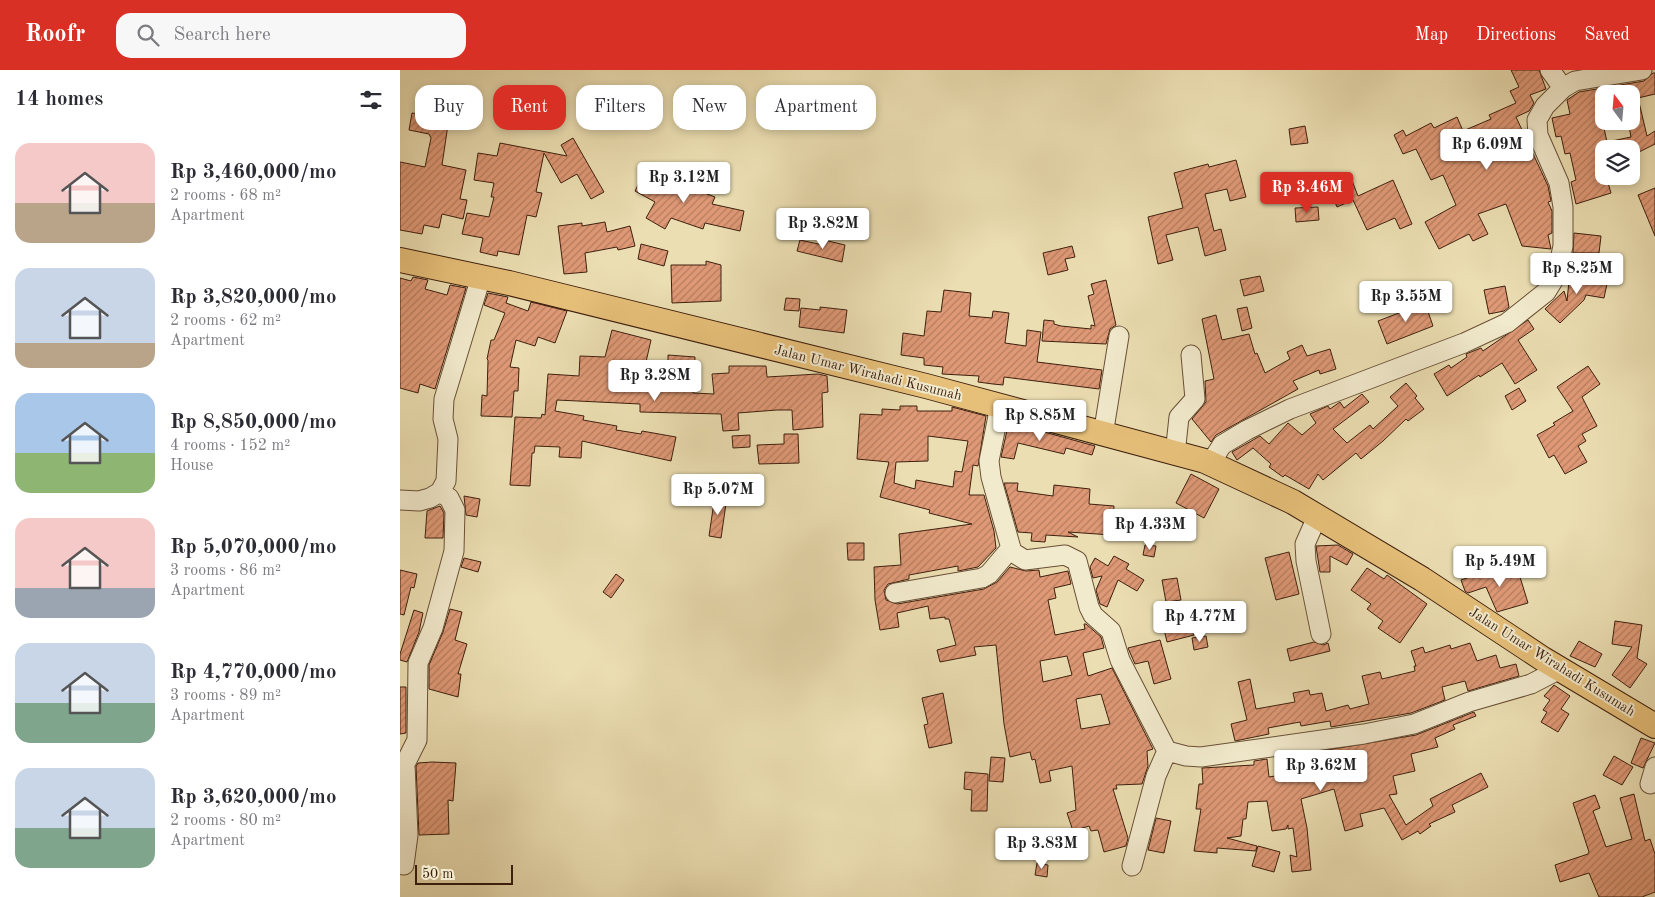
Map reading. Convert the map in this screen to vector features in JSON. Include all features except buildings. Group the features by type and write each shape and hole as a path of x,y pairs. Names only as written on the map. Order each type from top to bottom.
{"main road":[{"name":"Jalan Umar Wirahadi Kusumah","path":"400,260 481,277 1000,406 1210,464 1293,502 1422,579 1560,669 1655,726"}],"street":[{"path":"1550,70 1563,88"},
{"path":"1210,464 1222,445 1247,430 1290,409 1464,343 1507,323 1546,292 1557,274 1563,246 1563,207 1560,183 1538,135 1537,120 1545,106 1563,88 1575,82 1642,70"},
{"path":"400,500 419,501 440,492 446,481 448,439 443,419 444,399 481,277"},
{"path":"1103,435 1119,336"},
{"path":"1175,454 1179,417 1195,399 1191,355"},
{"path":"1000,406 989,461 994,490 1012,552 1024,560 1065,555 1076,561 1089,607 1093,615 1111,631 1120,660 1167,751 1186,756 1201,757 1364,734 1414,724 1468,702 1531,684 1560,669"},
{"path":"404,865 405,764 416,740 418,663 433,628 454,552 455,510 449,498 440,492"},
{"path":"1317,517 1305,544 1321,634"},
{"path":"895,593 982,578 989,574 1011,548"},
{"path":"1132,866 1156,776 1167,751"}]}
